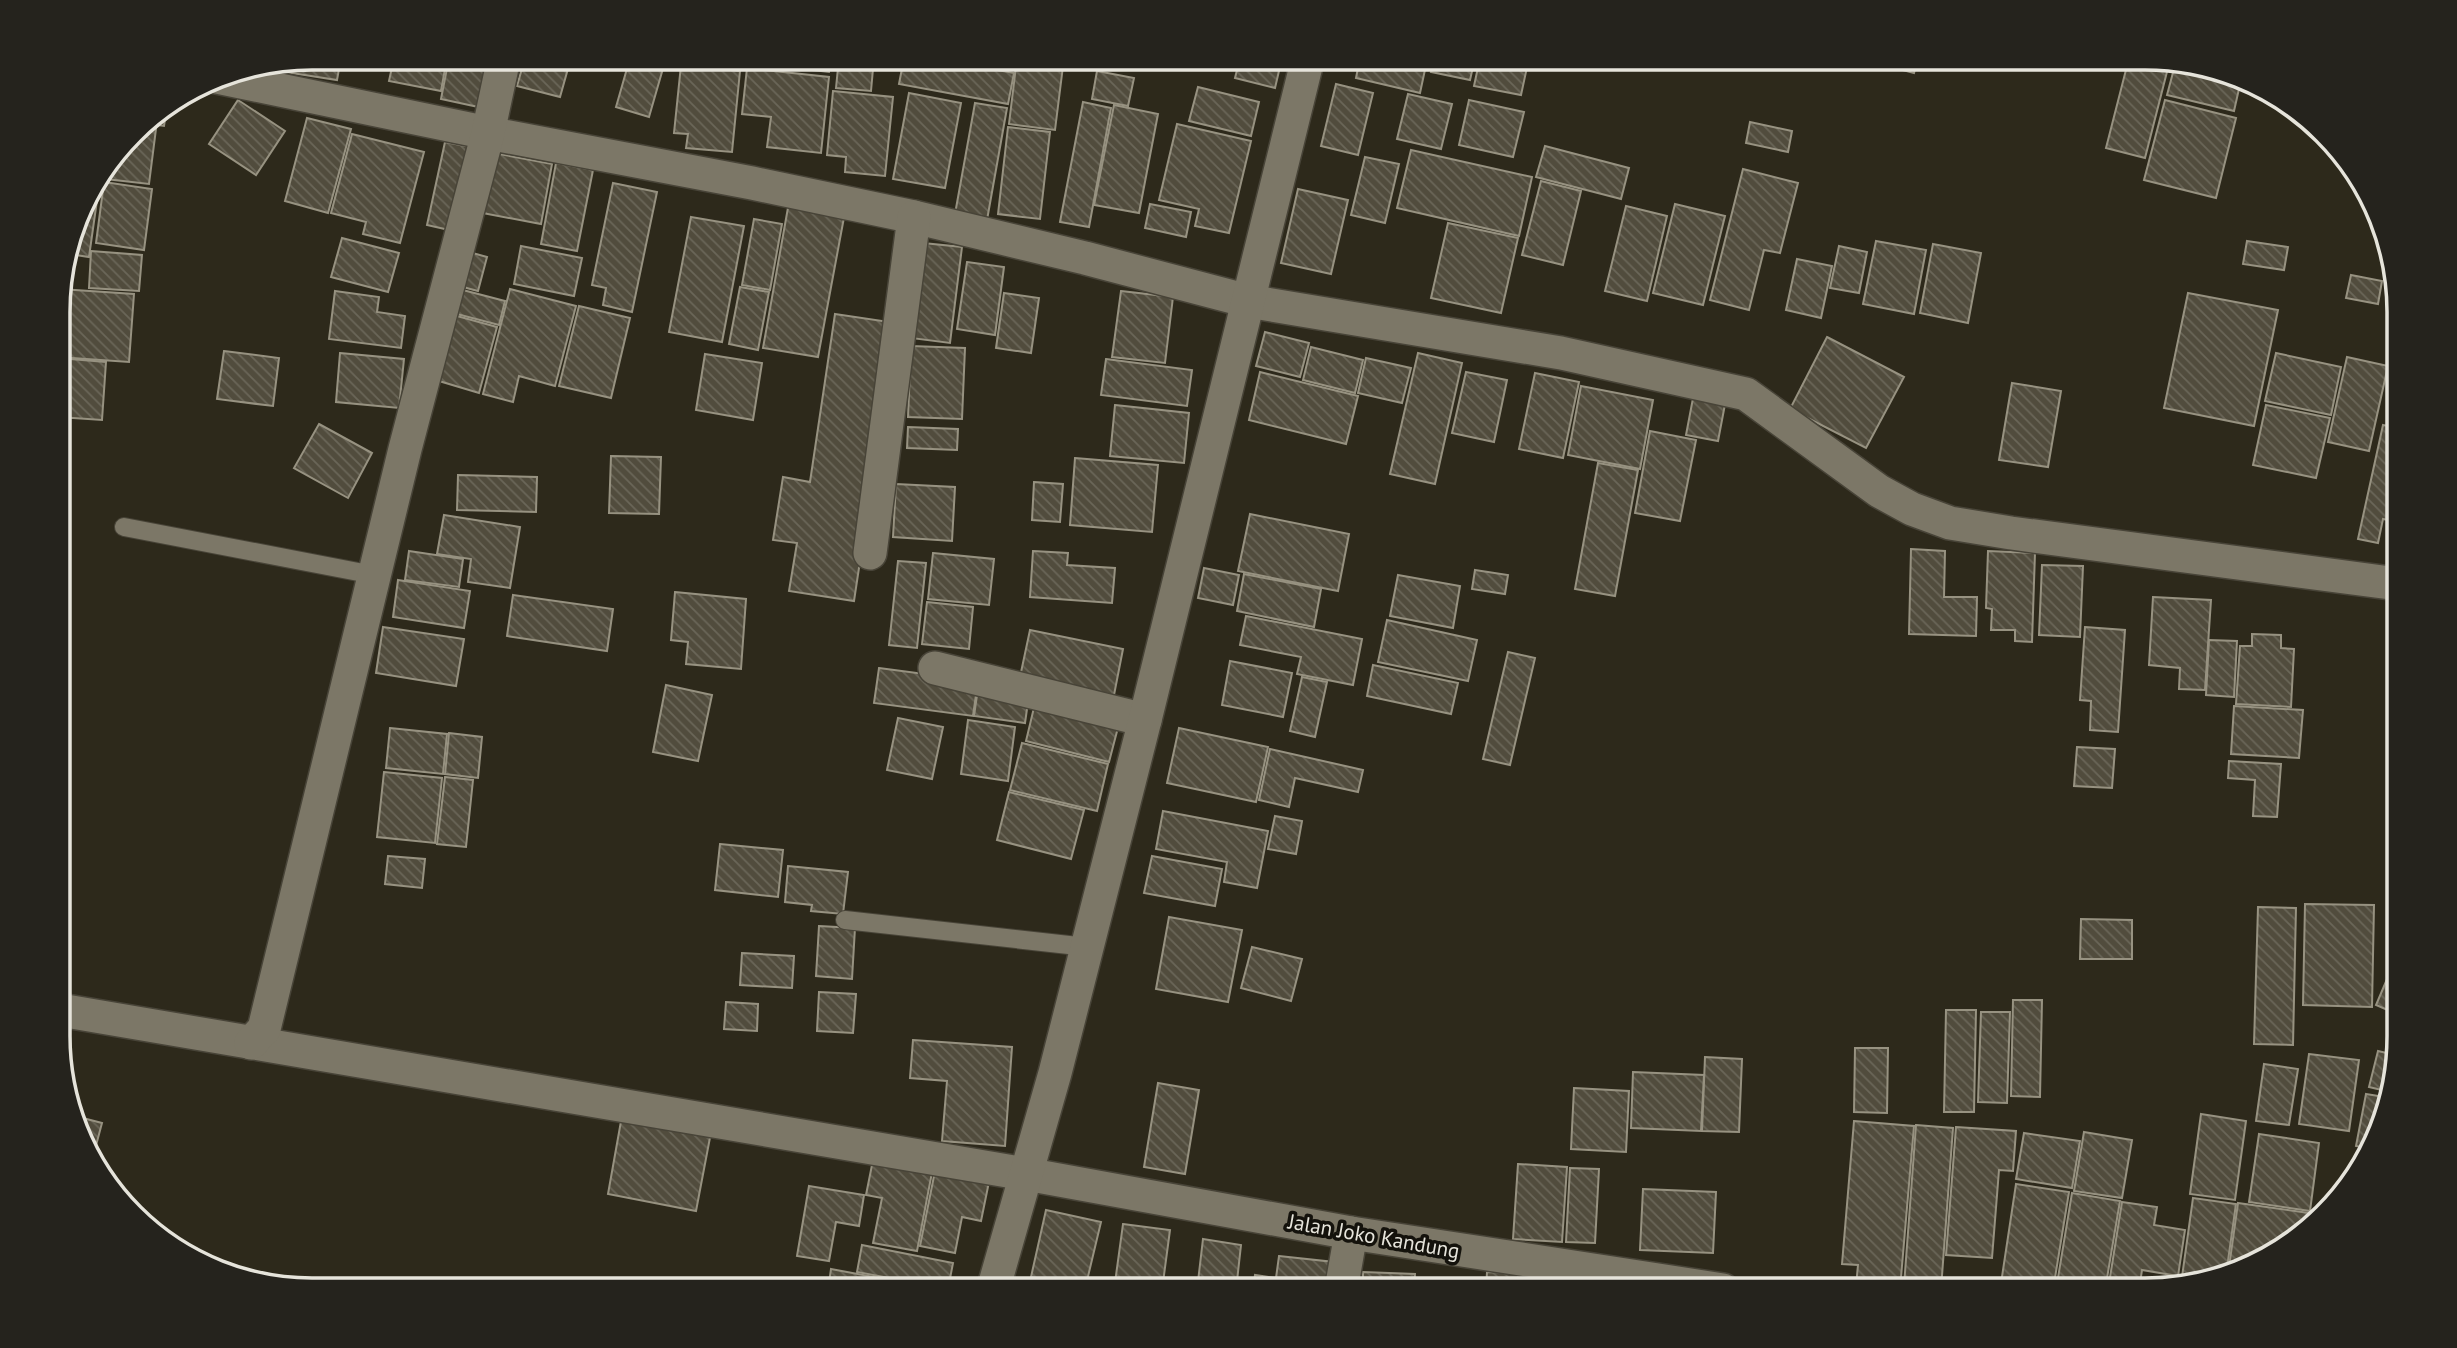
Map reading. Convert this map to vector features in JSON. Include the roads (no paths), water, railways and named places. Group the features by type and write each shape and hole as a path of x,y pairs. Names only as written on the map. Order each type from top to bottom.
{"street":[{"path":"997,1278 1055,1073 1305,70"},
{"path":"251,1043 264,1029 374,575 488,132 501,71"},
{"path":"239,81 914,217 1248,301 1561,353 1746,394 1879,491 1912,509 1950,523 2387,583"},
{"path":"870,552 914,217"},
{"path":"935,668 1145,720"},
{"name":"Jalan Joko Kandung","path":"70,1012 1026,1174 1351,1233 1640,1277"},
{"path":"1343,1277 1351,1233"}],"lane":[{"path":"124,527 374,575"},
{"path":"845,920 1087,947"}]}
